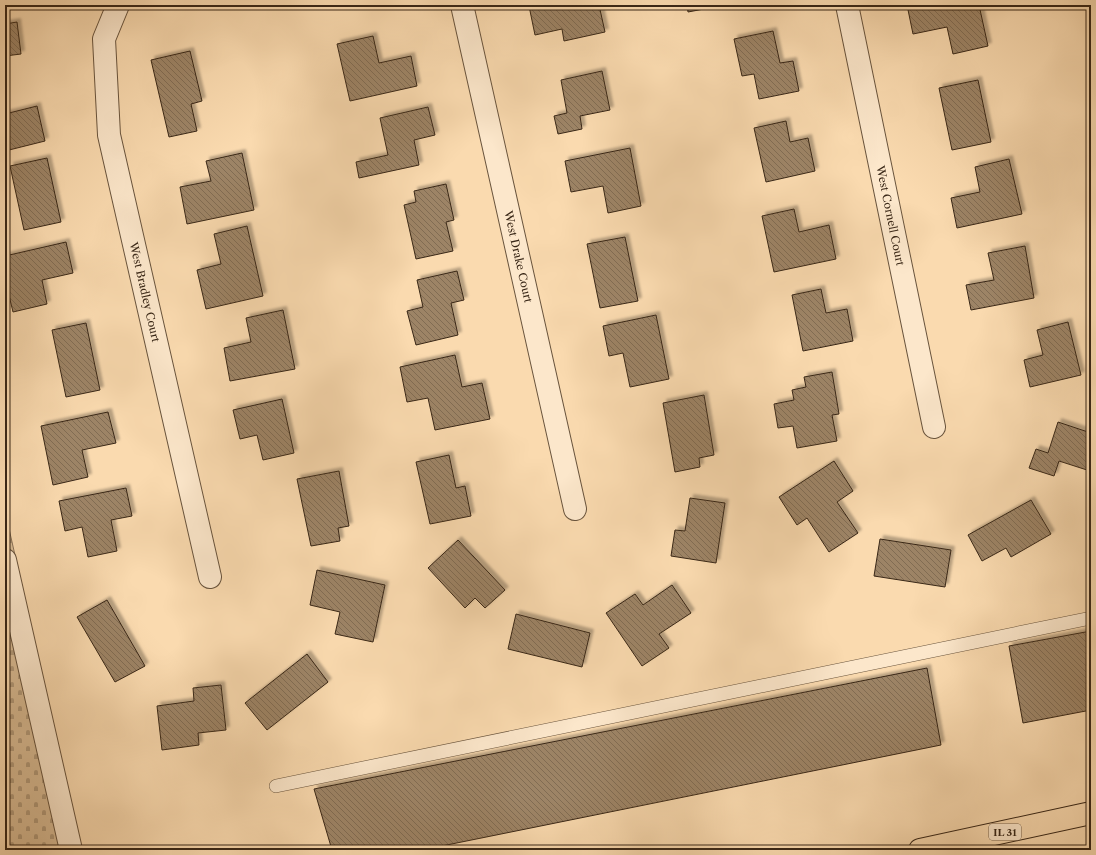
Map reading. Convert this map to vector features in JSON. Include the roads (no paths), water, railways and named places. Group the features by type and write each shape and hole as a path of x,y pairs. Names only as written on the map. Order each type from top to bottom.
{"main road":[{"name":"IL 31","path":"920,850 1091,813"}],"street":[{"name":"West Bradley Court","path":"118,5 104,39 109,135 210,577"},
{"name":"West Drake Court","path":"462,5 575,509"},
{"name":"West Cornell Court","path":"847,5 934,427"},
{"path":"5,560 70,850"}],"lane":[{"path":"276,786 1091,618"}]}
